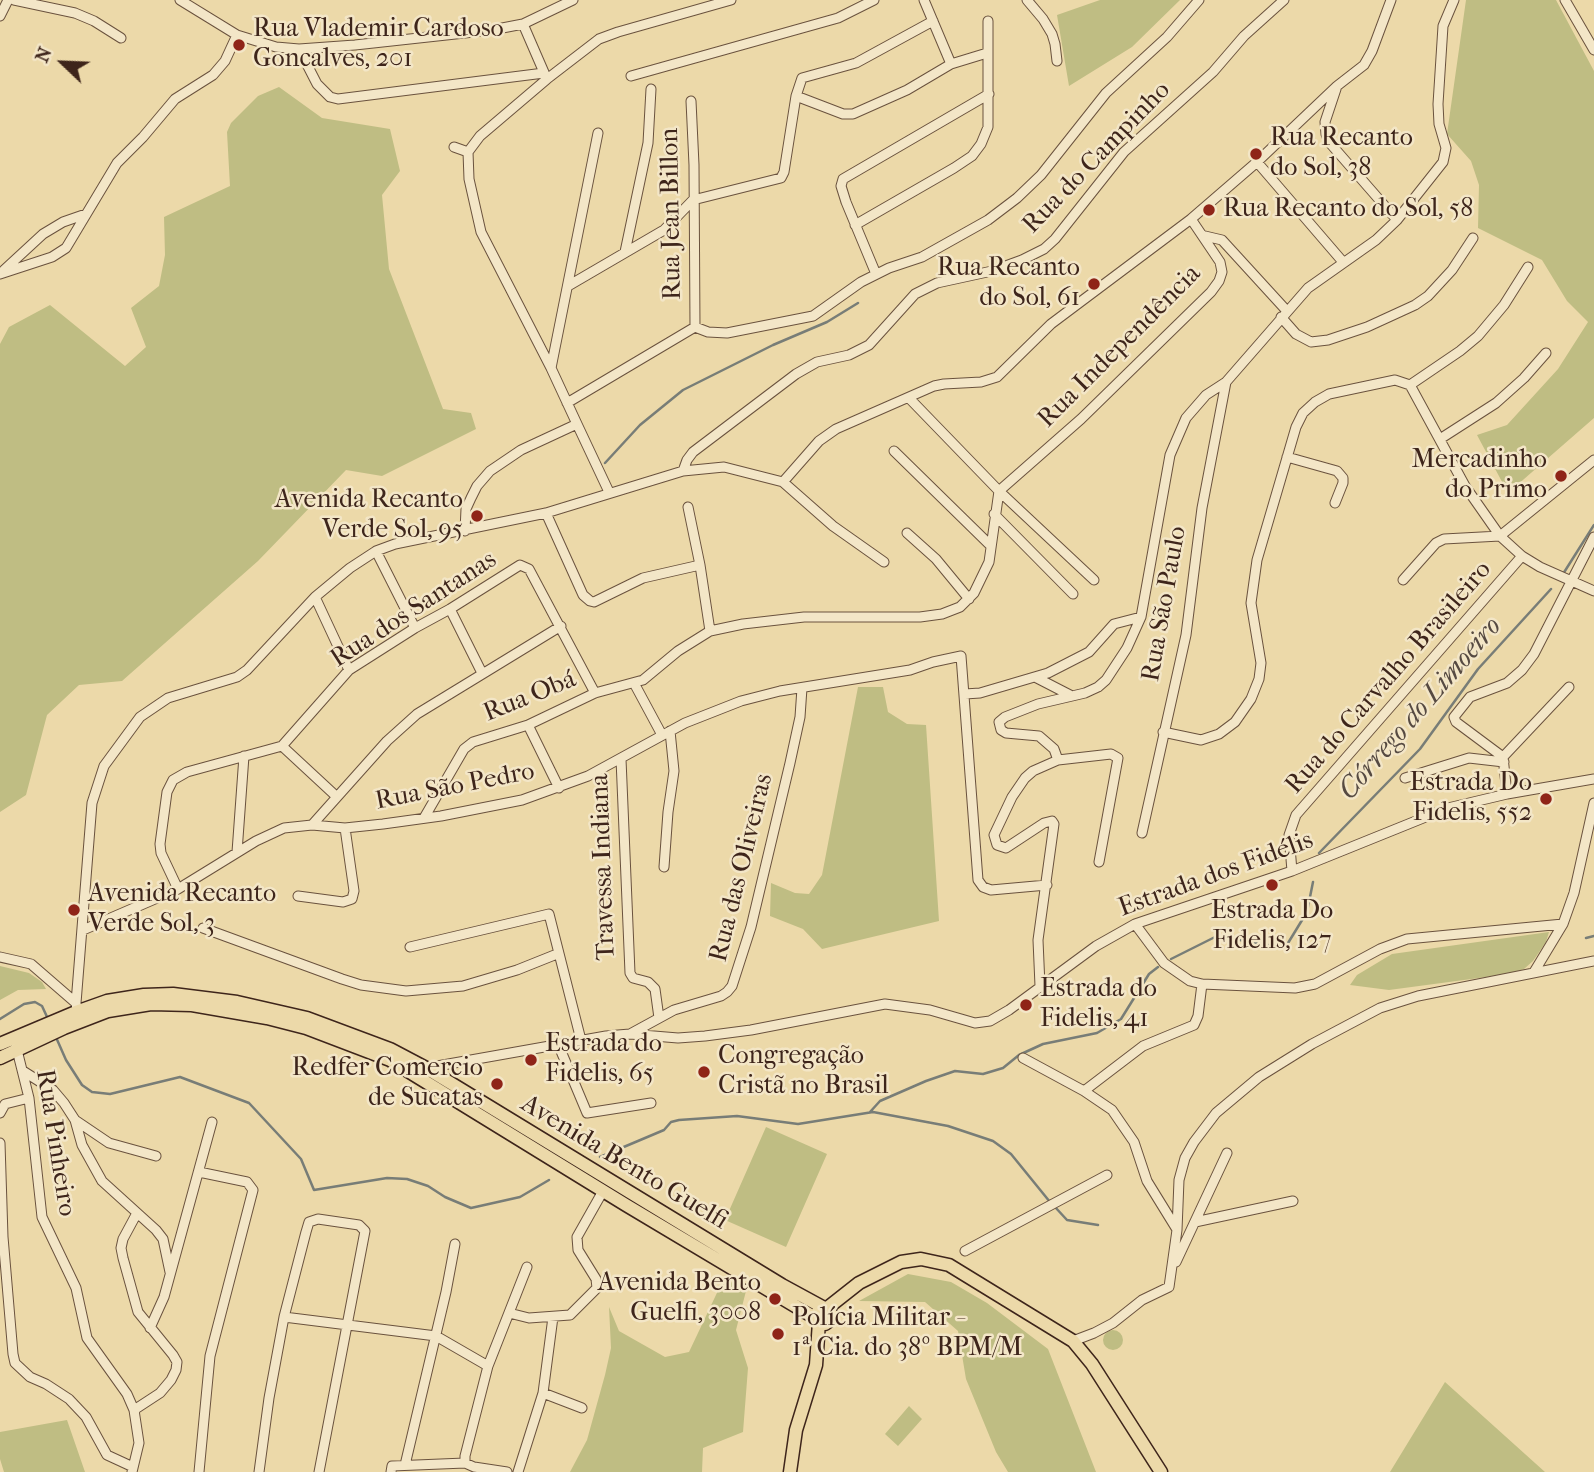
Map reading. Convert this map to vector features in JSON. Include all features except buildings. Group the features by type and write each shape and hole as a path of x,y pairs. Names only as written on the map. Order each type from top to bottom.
{"main road":[{"name":"Avenida Bento Guelfi","path":"0,1058 15,1044 77,1012 108,1011 151,1004 192,1005 306,1028 423,1072 583,1172 824,1316"},
{"name":"Avenida Bento Guelfi","path":"0,1044 15,1044"},
{"name":"Avenida Bento Guelfi","path":"583,1172 603,1191 824,1316"},
{"path":"790,1472 796,1430 812,1383 824,1316 873,1275 901,1262 921,1259 936,1261 973,1279 1073,1341 1092,1364 1161,1472"}],"street":[{"path":"0,16 8,0"},
{"path":"14,0 75,13 121,38"},
{"path":"180,0 237,36 276,47 299,49 433,37 523,24 573,0"},
{"path":"609,492 551,368 481,232 469,179 468,152 480,136 545,76 599,39 732,0"},
{"path":"631,76 838,18 874,0"},
{"path":"925,0 951,64"},
{"path":"1027,0 1052,34 1057,61"},
{"path":"567,403 695,327 727,333 801,320 824,310 876,274 922,257 960,238 1017,198 1041,175 1112,86 1167,37 1199,0"},
{"name":"Rua do Campinho","path":"683,471 694,452 796,374 817,362 849,355 869,345 915,294 937,283 992,271 1044,248 1055,239 1124,152 1213,72 1244,36 1284,0"},
{"path":"783,482 819,441 828,435 944,384 981,382 997,377 1051,324 1191,219 1257,162 1337,86 1355,73 1370,57 1391,0"},
{"path":"1058,761 1054,749 1039,736 1006,733 1001,730 999,722 1038,704 1085,693 1106,680 1127,648 1141,617 1161,497 1174,442 1195,405 1226,382 1308,288 1376,240 1398,220 1443,162 1446,156 1438,104 1443,26 1454,0"},
{"path":"1566,0 1594,50"},
{"path":"568,286 664,230 693,200 783,176 796,96 799,83 806,75 856,63 933,21"},
{"path":"855,225 972,156 981,144 988,127 988,21"},
{"path":"523,24 545,76"},
{"path":"0,274 59,253 71,241 117,163 175,99 213,75 225,61 237,36"},
{"path":"299,49 317,84 330,97 338,99 545,76"},
{"path":"796,96 843,114 853,114 907,90 951,64 987,54"},
{"path":"1337,86 1325,122 1329,142 1398,220"},
{"path":"625,252 648,143 651,89"},
{"path":"876,274 841,186 843,179 989,94"},
{"name":"Rua Jean Billon","path":"691,101 695,327"},
{"path":"551,368 598,133"},
{"path":"454,147 468,152"},
{"path":"1257,162 1343,262"},
{"path":"0,274 43,234 63,222 86,214"},
{"name":"Rua Independência","path":"999,491 1063,436 1211,292 1222,272 1220,262 1205,236 1191,219"},
{"path":"1205,236 1222,240 1303,339 1311,342 1336,338 1415,305 1428,296 1452,270 1473,238"},
{"path":"1410,385 1478,336 1504,305 1528,267"},
{"path":"1440,439 1496,402 1524,378 1546,353"},
{"path":"1163,732 1201,740 1219,734 1235,722 1251,699 1259,679 1261,663 1251,603 1257,560 1296,427 1303,413 1329,394 1395,380 1410,385 1465,486 1500,536 1522,556 1552,573 1594,591"},
{"name":"Rua São Paulo","path":"1142,833 1186,635 1202,508 1226,382"},
{"path":"909,398 999,491 1094,580"},
{"path":"465,531 466,509 477,486 490,471 521,450 577,424"},
{"path":"894,451 991,546"},
{"path":"1287,457 1337,471 1343,478 1343,483 1335,503"},
{"path":"1403,580 1436,542 1444,539 1500,536 1594,460"},
{"path":"77,1012 92,803 104,766 119,742 140,717 155,705 192,689 237,677 247,670 315,597 376,551 395,544 546,513 683,471 724,467 783,482 833,526 884,562"},
{"path":"688,507 710,631 804,617 920,617 942,614 960,607 982,580 989,562 999,491"},
{"path":"546,513 583,594 590,601 599,600 643,578 700,565"},
{"path":"995,514 1073,594"},
{"path":"907,533 936,559 969,599"},
{"path":"1507,794 1503,759 1456,722 1454,717 1470,697 1507,683 1522,670 1534,654 1567,580 1594,537"},
{"path":"376,551 415,628"},
{"name":"Rua do Carvalho Brasileiro","path":"1293,871 1289,835 1296,815 1522,556"},
{"name":"Rua dos Santanas","path":"282,746 349,670 520,565 529,569 561,626"},
{"path":"315,597 349,670"},
{"path":"450,609 482,673"},
{"path":"1047,885 991,890 980,884 970,794 965,694 980,693 1035,677 1089,652 1114,624 1141,617"},
{"path":"312,825 387,741 417,714 561,626 595,693"},
{"name":"Rua Obá","path":"424,818 464,749 473,742 528,725 595,693 634,683 710,631"},
{"name":"Rua São Pedro","path":"83,930 178,889 237,852 285,828 312,825 345,828 424,818 522,800 559,788 621,760 666,733 741,701 909,670 961,656 965,694"},
{"path":"1035,677 1070,695"},
{"path":"634,683 666,733 674,771 664,867"},
{"path":"1405,778 1469,758 1503,759 1569,687"},
{"name":"Rua das Oliveiras","path":"629,1034 674,1010 721,996 727,992 737,975 790,763 800,717 802,688"},
{"path":"528,725 559,788"},
{"path":"178,889 161,853 160,844 169,784 178,776 282,746 337,797"},
{"path":"1040,986 1038,940 1054,822 1044,823 1006,848 997,845 994,835 1012,797 1033,771 1058,761 1111,754 1118,758 1099,862"},
{"path":"237,852 244,756"},
{"name":"Travessa Indiana","path":"621,760 630,973 633,978 653,985 657,995 659,1018"},
{"name":"Estrada dos Fidélis","path":"423,1072 582,1040 629,1034 678,1038 728,1033 885,1004 930,1010 982,1023 1002,1015 1096,946 1135,924 1293,871 1427,814 1507,794 1594,779"},
{"path":"1534,972 1563,924 1574,893 1594,807"},
{"path":"299,896 343,902 352,899 354,891 345,828"},
{"path":"410,947 549,914 557,954 582,1040"},
{"path":"1135,924 1164,963 1179,976 1202,984 1305,987 1329,978 1380,949 1407,939 1563,924"},
{"path":"203,928 352,982 406,991 463,986 517,970 557,954"},
{"path":"0,957 31,964 77,1012"},
{"path":"1073,1341 1113,1323 1142,1300 1169,1287 1177,1230 1179,1180 1185,1158 1216,1113 1259,1077 1312,1044 1380,1008 1418,996 1594,961"},
{"path":"1084,1091 1143,1046 1194,1025 1198,1016 1202,984"},
{"name":"Rua Pinheiro","path":"15,1044 29,1098 46,1228 76,1288 87,1338 127,1394 134,1410 139,1443 132,1469"},
{"path":"558,1044 587,1113 651,1103"},
{"path":"1023,1058 1084,1091 1112,1110 1129,1132 1147,1181 1177,1230"},
{"path":"23,1071 52,1090 75,1120 109,1143 156,1156"},
{"path":"0,1113 5,1104 29,1098"},
{"path":"75,1120 78,1134 96,1173 112,1193 163,1239 170,1272"},
{"path":"150,1328 164,1297 212,1122"},
{"path":"0,1143 3,1237 15,1363 30,1377 69,1399 86,1416 107,1455 132,1469"},
{"path":"1172,1270 1227,1153"},
{"path":"199,1172 247,1182 253,1190 210,1356 199,1472"},
{"path":"965,1251 1107,1175"},
{"path":"509,1313 529,1318 570,1315 597,1287 596,1279 578,1250 577,1237 603,1191"},
{"path":"1195,1222 1293,1200"},
{"path":"134,1410 160,1393 171,1380 177,1362 138,1312 121,1248 137,1213"},
{"path":"259,1472 284,1317 309,1222 318,1219 359,1225 365,1231 320,1472"},
{"path":"405,1465 436,1336 454,1244"},
{"path":"465,1463 488,1366 527,1267"},
{"path":"284,1317 347,1327 436,1336 488,1366"},
{"path":"518,1472 543,1393 553,1317"},
{"path":"543,1393 582,1408"},
{"path":"391,1472 393,1466 443,1468 465,1463 490,1471 507,1472"}],"shaded area":[{"path":"1100,0 1180,0 1132,47 1069,86 1057,15"},
{"path":"1466,0 1556,0 1594,71 1594,418 1508,493 1477,435 1507,425 1558,369 1588,322 1567,301 1542,260 1478,228 1479,185 1471,161 1447,134"},
{"path":"279,87 322,118 390,129 400,171 382,195 389,269 443,409 471,413 476,429 382,476 346,470 258,561 122,681 79,685 47,715 26,795 0,812 0,344 9,327 50,305 125,366 146,347 131,308 159,286 165,255 164,217 230,186 227,132 231,123 258,96"},
{"path":"858,687 883,687 888,712 907,724 926,725 939,921 822,949 803,929 770,916 771,883 795,893 809,894 822,875"},
{"path":"1549,932 1546,942 1533,961 1524,969 1509,974 1389,990 1350,985 1357,975 1392,954"},
{"path":"0,966 29,973 42,982 46,989 18,990 0,1000"},
{"path":"766,1127 827,1154 786,1247 725,1220"},
{"path":"908,1274 951,1282 987,1303 1048,1349 1096,1472 1008,1472 996,1452 966,1379 958,1331 925,1302 859,1301"},
{"path":"724,1278 746,1291 736,1330 748,1368 743,1432 703,1448 702,1472 570,1472 587,1440 605,1375 611,1348 609,1307 619,1331 665,1357 689,1352"},
{"path":"1113,1330 1120,1333 1123,1340 1120,1347 1113,1350 1106,1347 1103,1340 1106,1333"},
{"path":"1445,1382 1545,1472 1390,1472"},
{"path":"909,1406 922,1419 898,1446 885,1434"},
{"path":"67,1420 85,1472 4,1472 0,1459 0,1432"}],"waterway":[{"path":"605,463 640,425 683,390 773,345 827,322 858,303"},
{"name":"Córrego do Limoeiro","path":"1563,574 1594,525"},
{"name":"Córrego do Limoeiro","path":"1319,853 1420,749 1478,669 1551,589"},
{"name":"Córrego do Limoeiro","path":"1171,959 1217,936 1285,948 1307,912 1313,882"},
{"path":"1586,938 1594,936"},
{"path":"870,1112 880,1101 926,1081 955,1071 983,1074 1003,1068 1019,1055 1043,1044 1097,1033 1121,1019 1149,974 1158,967"},
{"path":"0,1019 24,1004 35,1002 42,1006 48,1019"},
{"path":"55,1035 66,1060 82,1085 92,1092 110,1094 180,1077 249,1103 301,1159 314,1190 387,1178 407,1179 428,1186 471,1208 520,1197 549,1180"},
{"path":"600,1157 664,1130 671,1122 679,1120 737,1116 798,1124 873,1112 948,1126 993,1141 1011,1154 1050,1202"},
{"path":"1055,1207 1067,1220 1098,1225"}],"place":[{"name":"Rua Vlademir Cardoso Goncalves, 201","path":"239,45"},
{"name":"Rua Recanto do Sol, 38","path":"1256,154"},
{"name":"Rua Recanto do Sol, 58","path":"1209,210"},
{"name":"Rua Recanto do Sol, 61","path":"1094,284"},
{"name":"Mercadinho do Primo","path":"1561,476"},
{"name":"Avenida Recanto Verde Sol, 95","path":"477,516"},
{"name":"Estrada Do Fidelis, 552","path":"1546,799"},
{"name":"Estrada Do Fidelis, 127","path":"1272,885"},
{"name":"Avenida Recanto Verde Sol, 3","path":"74,910"},
{"name":"Estrada do Fidelis, 41","path":"1026,1005"},
{"name":"Estrada do Fidelis, 65","path":"531,1060"},
{"name":"Congregação Cristã no Brasil","path":"704,1072"},
{"name":"Redfer Comercio de Sucatas","path":"497,1084"},
{"name":"Avenida Bento Guelfi, 3008","path":"775,1299"},
{"name":"Polícia Militar - 1ª Cia. do 38º BPM/M","path":"778,1334"}]}
